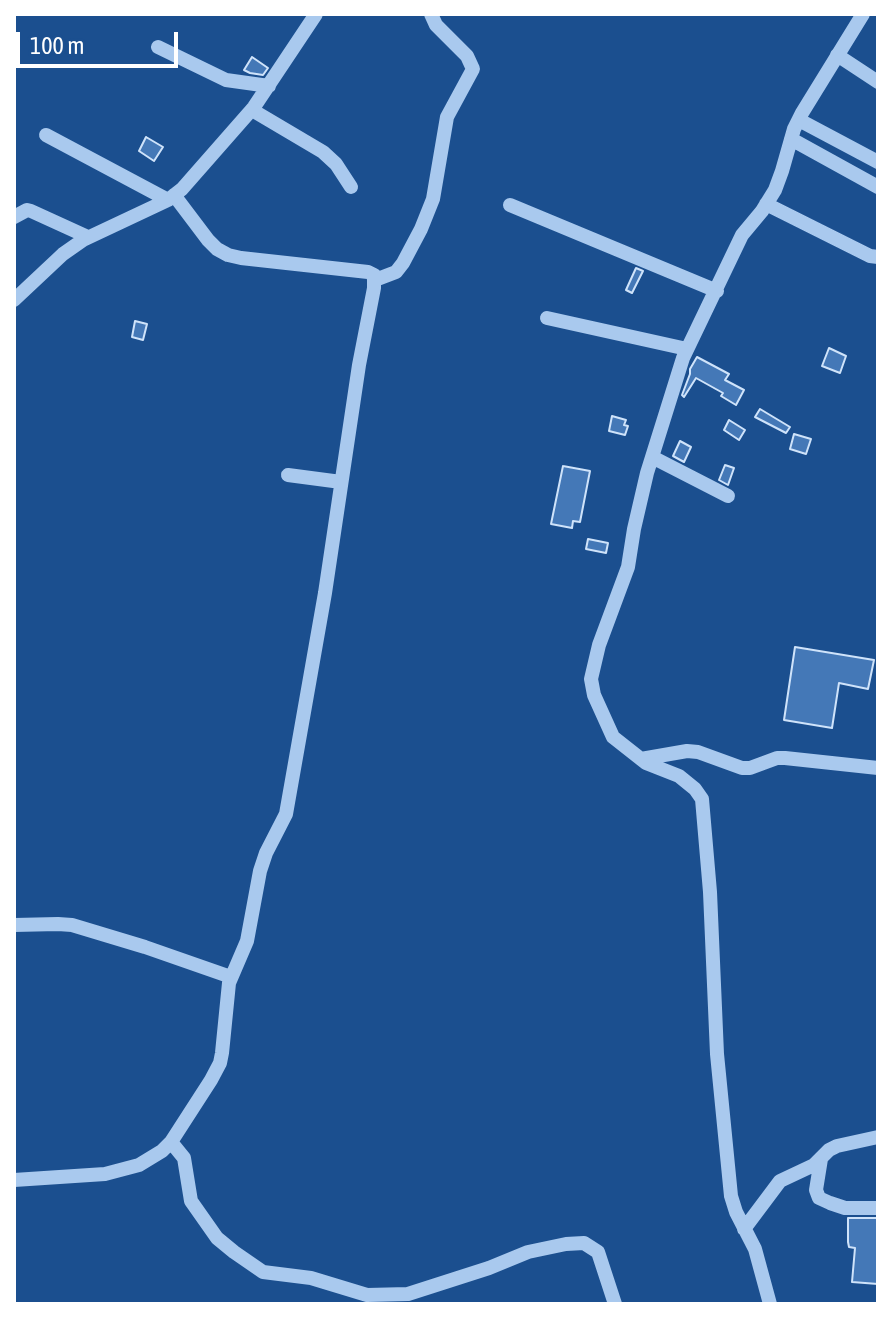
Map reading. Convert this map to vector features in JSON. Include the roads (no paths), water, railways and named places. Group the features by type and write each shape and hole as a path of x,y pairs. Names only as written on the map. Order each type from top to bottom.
{"street":[{"path":"14,300 63,254 88,237 171,198 252,110 316,14"},
{"path":"375,280 396,272 421,229 433,199 447,117 473,69 467,56 436,25 431,14"},
{"path":"770,1304 755,1249 731,1196 721,1110 709,865 702,799 679,776 641,759 613,737 594,695 591,679 599,645 628,567 652,457 687,349 742,235 775,190 799,120 863,14"},
{"path":"158,47 226,80 269,86"},
{"path":"837,55 878,82"},
{"path":"252,110 323,152 336,164 351,187"},
{"path":"799,120 878,162"},
{"path":"14,1180 105,1174 139,1165 171,1142 220,1063 231,977 247,941 266,853 286,814 375,280 374,275 368,272 228,255 208,240 171,198 46,135"},
{"path":"791,139 878,187"},
{"path":"766,204 870,256 878,257"},
{"path":"510,205 717,291"},
{"path":"14,217 31,211 88,237"},
{"path":"547,318 687,349"},
{"path":"652,457 728,496"},
{"path":"288,475 341,482"},
{"path":"641,759 687,751 742,768 777,758 878,768"},
{"path":"14,925 72,925 231,977"},
{"path":"744,1229 780,1181 814,1165 837,1146 878,1137"},
{"path":"171,1142 184,1158 191,1201 217,1238 263,1272 311,1278 367,1295 408,1294 528,1252 584,1243 598,1252 615,1304"},
{"path":"821,1159 816,1190 819,1198 845,1208 878,1208"}]}
